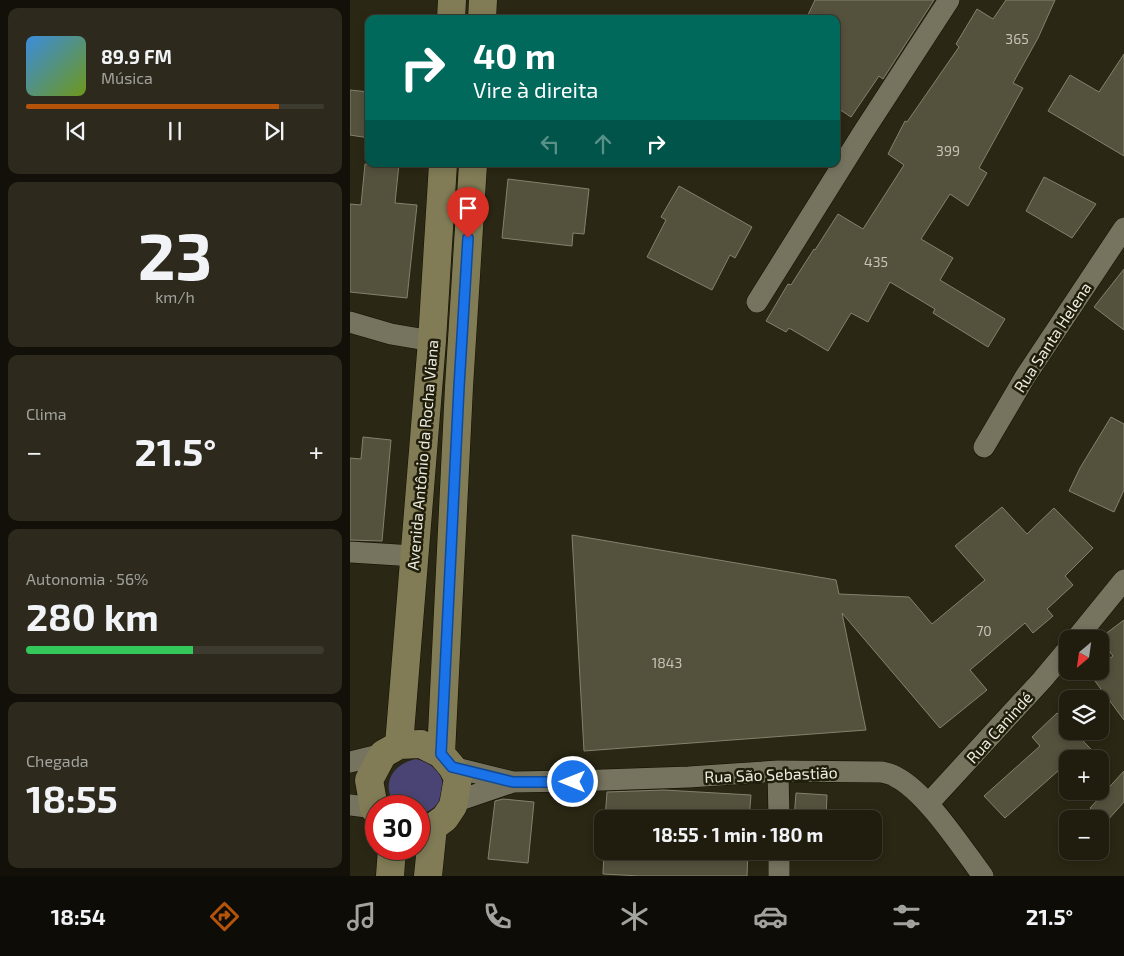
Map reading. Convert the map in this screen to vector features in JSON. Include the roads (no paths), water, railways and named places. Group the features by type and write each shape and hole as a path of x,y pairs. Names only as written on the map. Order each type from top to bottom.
{"main road":[{"path":"451,15 452,0"},
{"path":"482,15 483,0"},
{"name":"Avenida Antônio da Rocha Viana","path":"391,750 414,556 432,341 443,167"},
{"name":"Avenida Antônio da Rocha Viana","path":"454,802 458,778 447,760 459,387 473,167"},
{"path":"368,795 369,780 391,750 421,744 447,760"},
{"path":"430,827 445,818 454,802"},
{"path":"390,876 391,860"},
{"path":"427,860 428,876"}],"street":[{"path":"757,302 862,134 949,0"},
{"name":"Rua Santa Helena","path":"984,447 1025,377 1124,228"},
{"path":"350,322 390,334 432,341"},
{"path":"350,552 414,556"},
{"path":"1083,630 1124,580"},
{"name":"Rua Canindé","path":"928,804 1059,660"},
{"path":"350,762 391,750"},
{"name":"Rua São Sebastião","path":"447,760 513,782 573,782 778,771 882,772 896,776 928,804 983,876"},
{"path":"778,771 779,810"},
{"name":"Rua São Sebastião","path":"454,802 513,782"},
{"path":"779,860 779,876"}]}
